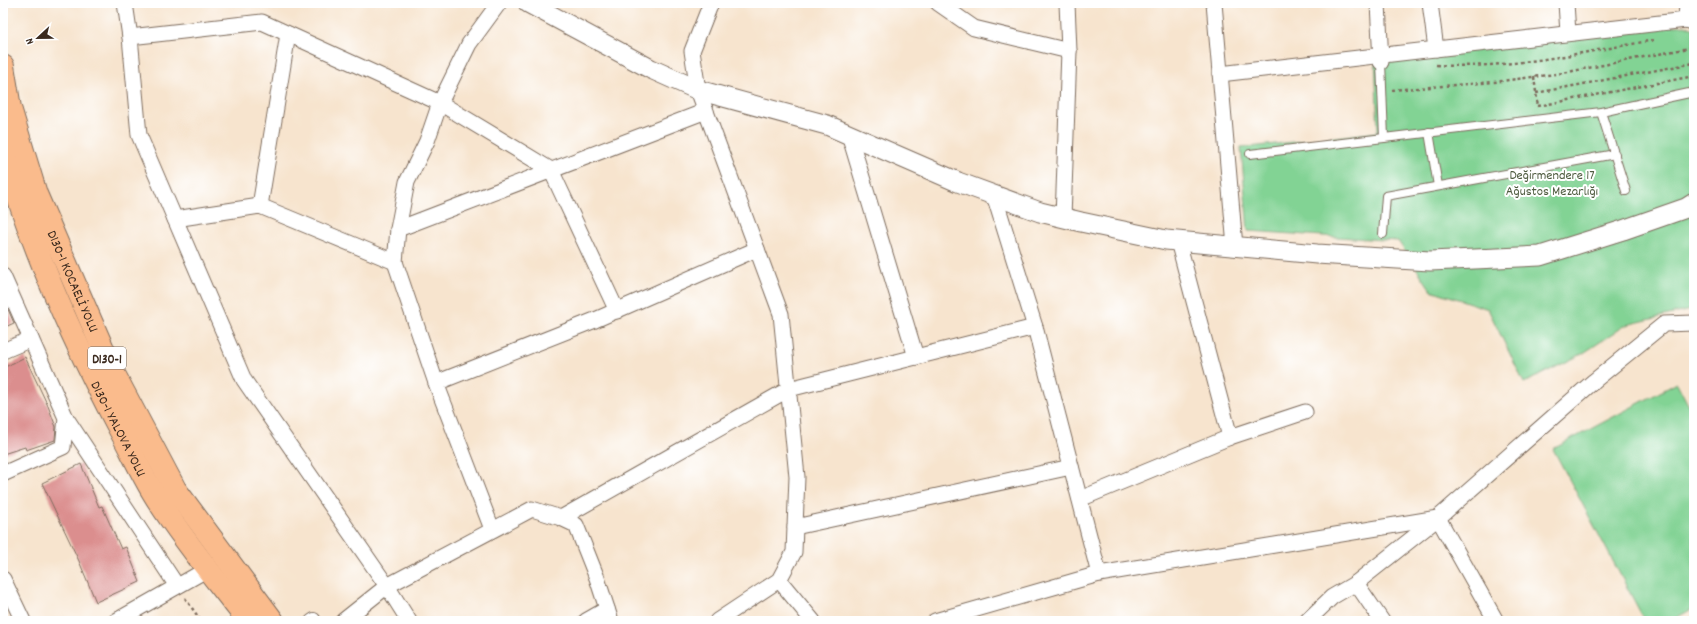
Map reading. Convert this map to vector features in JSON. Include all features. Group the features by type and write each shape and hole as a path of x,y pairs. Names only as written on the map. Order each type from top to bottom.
{"highway":[{"name":"D130-1 KOCAELİ YOLU","path":"3,66 10,108 36,194 113,372 175,489 273,621"},
{"name":"D130-1 YALOVA YOLU","path":"3,148 15,191 57,300 106,404 158,502 206,570 248,621"}],"street":[{"path":"125,3 130,37 139,135 244,380 387,586 409,621"},
{"path":"492,530 436,383 394,262 398,229 407,182 427,141 440,103 469,44 499,3"},
{"path":"711,3 692,51 698,90 781,314 797,477 794,552 779,580 717,621"},
{"path":"938,3 974,28 1069,50"},
{"path":"1063,218 1069,50 1067,3"},
{"path":"1214,3 1235,247"},
{"path":"1378,3 1380,58"},
{"path":"1430,3 1436,49"},
{"path":"1566,3 1568,33"},
{"path":"1220,74 1380,58 1436,49 1568,33 1690,22 1686,3"},
{"path":"540,6 651,69 698,90 828,124 958,182 1040,212 1166,240 1317,254 1430,260 1540,256 1623,230 1686,208 1694,203"},
{"path":"130,37 262,22 440,103 551,170 617,311"},
{"path":"260,206 288,34"},
{"path":"398,229 706,111"},
{"path":"849,134 916,357"},
{"path":"994,195 1035,327 1099,574"},
{"path":"175,219 260,206 394,262"},
{"path":"1178,241 1230,437"},
{"path":"436,383 617,311 758,249"},
{"path":"3,276 66,418 177,586"},
{"path":"1307,621 1332,597 1356,582 1438,518 1594,381 1664,324 1694,323"},
{"path":"561,518 789,389 1035,327"},
{"path":"3,351 31,339"},
{"path":"1080,499 1230,437 1305,412"},
{"path":"3,474 63,447 66,418"},
{"path":"795,527 1071,467"},
{"path":"343,621 387,586 532,509 561,518 576,525 597,578 609,615 586,621"},
{"path":"934,621 1099,574 1438,518"},
{"path":"1438,518 1496,621"},
{"path":"116,621 206,570"},
{"path":"3,579 23,621"},
{"path":"779,580 813,621"},
{"path":"1356,582 1382,621"}],"lane":[{"path":"1380,58 1384,138"},
{"path":"1250,154 1600,112 1694,92"},
{"path":"1600,112 1626,191"},
{"path":"1429,132 1438,186"},
{"path":"1383,234 1386,196 1614,154"}],"path":[{"path":"1460,66 1536,60 1655,40"},
{"path":"1382,91 1494,82 1564,73 1694,47"},
{"path":"1536,93 1694,63"},
{"path":"1538,106 1694,76"},
{"path":"1534,77 1540,119"},
{"path":"177,586 200,621"}],"green space":[{"name":"Değirmendere 17 Ağustos Mezarlığı","path":"1685,25 1694,29 1694,309 1626,325 1582,354 1524,383 1488,309 1431,290 1398,241 1248,231 1241,148 1378,132 1375,56"},
{"path":"1677,383 1694,416 1694,608 1670,621 1645,621 1553,449"}],"building":[{"path":"3,298 14,323 3,328"},
{"path":"25,357 56,427 55,440 26,450 25,447 3,454 3,368"},
{"path":"81,464 99,507 102,506 121,549 126,547 140,582 96,602 79,561 42,483"}]}
